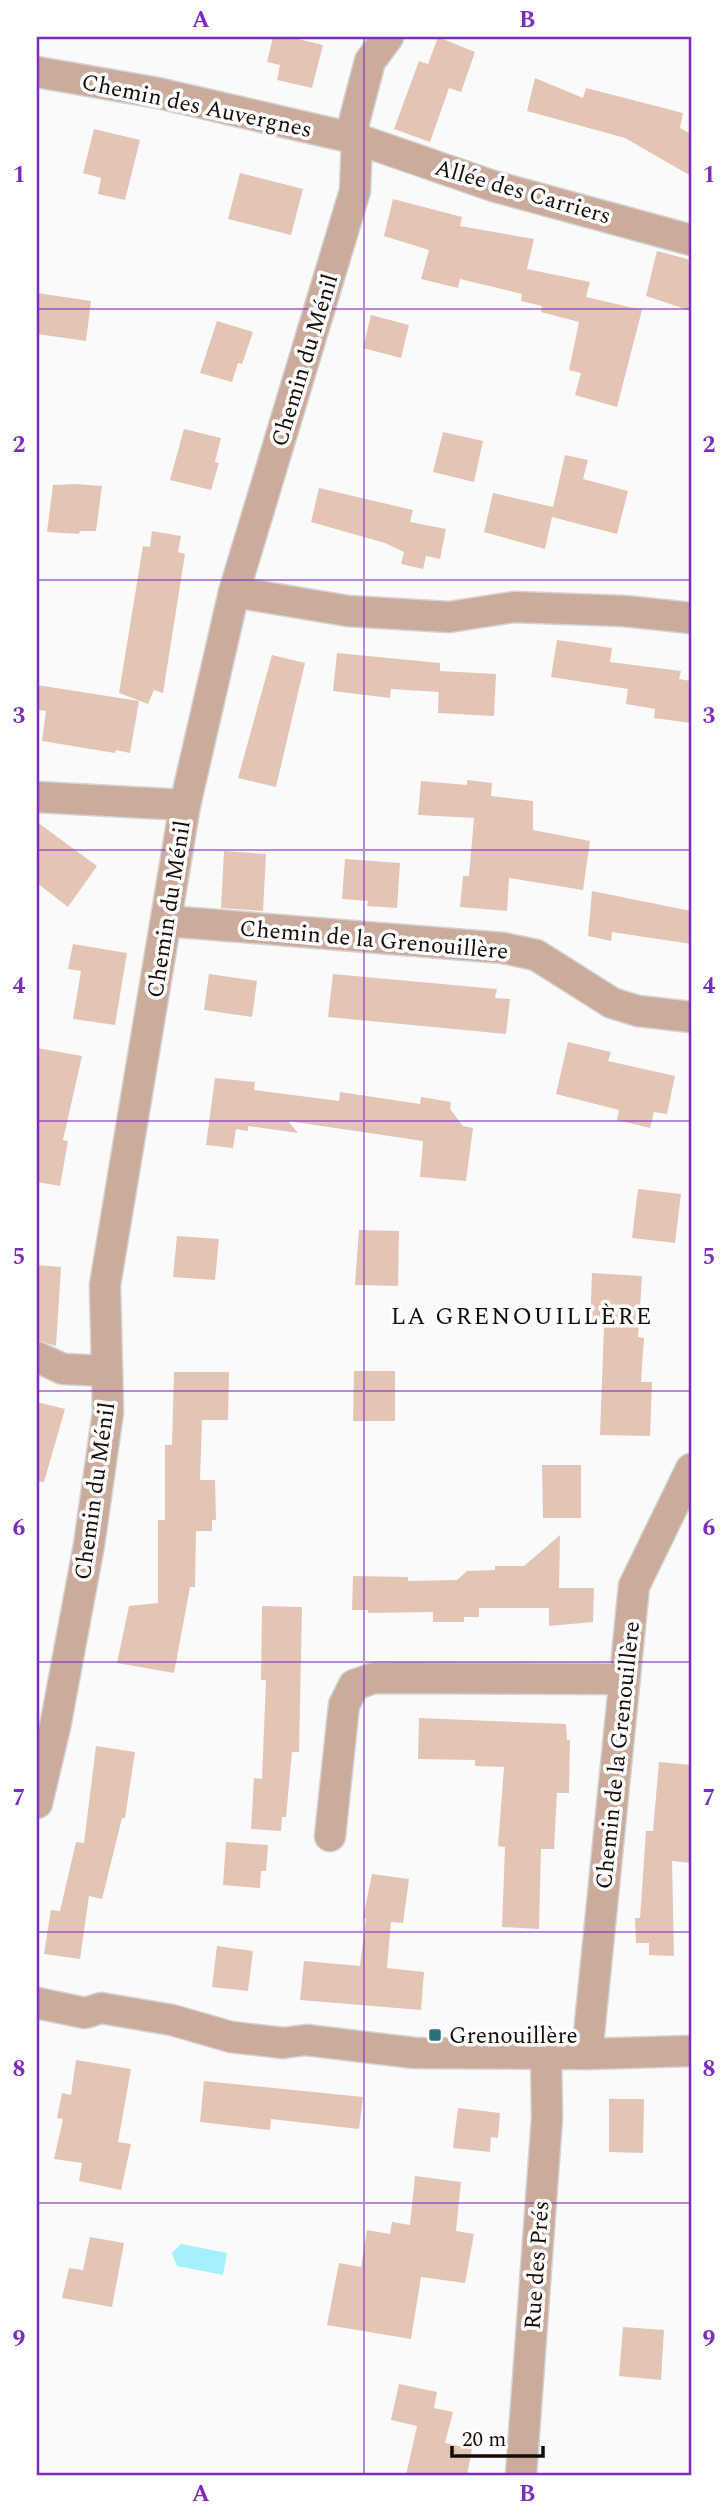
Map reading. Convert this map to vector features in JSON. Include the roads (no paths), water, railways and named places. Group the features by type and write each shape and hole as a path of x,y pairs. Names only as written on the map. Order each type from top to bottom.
{"street":[{"name":"Chemin du Ménil","path":"37,1803 89,1545 108,1412 105,1285 185,805 233,592 355,191 357,139 353,126 370,61 388,37"},
{"name":"Chemin des Auvergnes","path":"37,72 158,93 357,139"},
{"name":"Allée des Carriers","path":"357,139 493,186 691,240"},
{"path":"233,592 348,611 449,617 514,607 624,611 691,618"},
{"path":"37,797 185,805"},
{"name":"Chemin de la Grenouillère","path":"167,921 503,948 536,955 612,1003 638,1011 691,1017"},
{"path":"37,1357 62,1369 107,1371"},
{"name":"Chemin de la Grenouillère","path":"587,2054 635,1586 691,1469"},
{"path":"330,1836 344,1704 354,1685 374,1678 624,1679"},
{"path":"37,2003 85,2012 101,2008 172,2020 231,2037 283,2043 306,2040 415,2053 587,2054 691,2051"},
{"name":"Rue des Prés","path":"521,2475 547,2118 546,2054"}],"water":[{"path":"181,2244 227,2253 223,2275 177,2266 172,2253"}],"place":[{"name":"Grenouillère","path":"435,2035"}],"district":[{"name":"LA GRENOUILLÈRE","path":"522,1316"}]}
